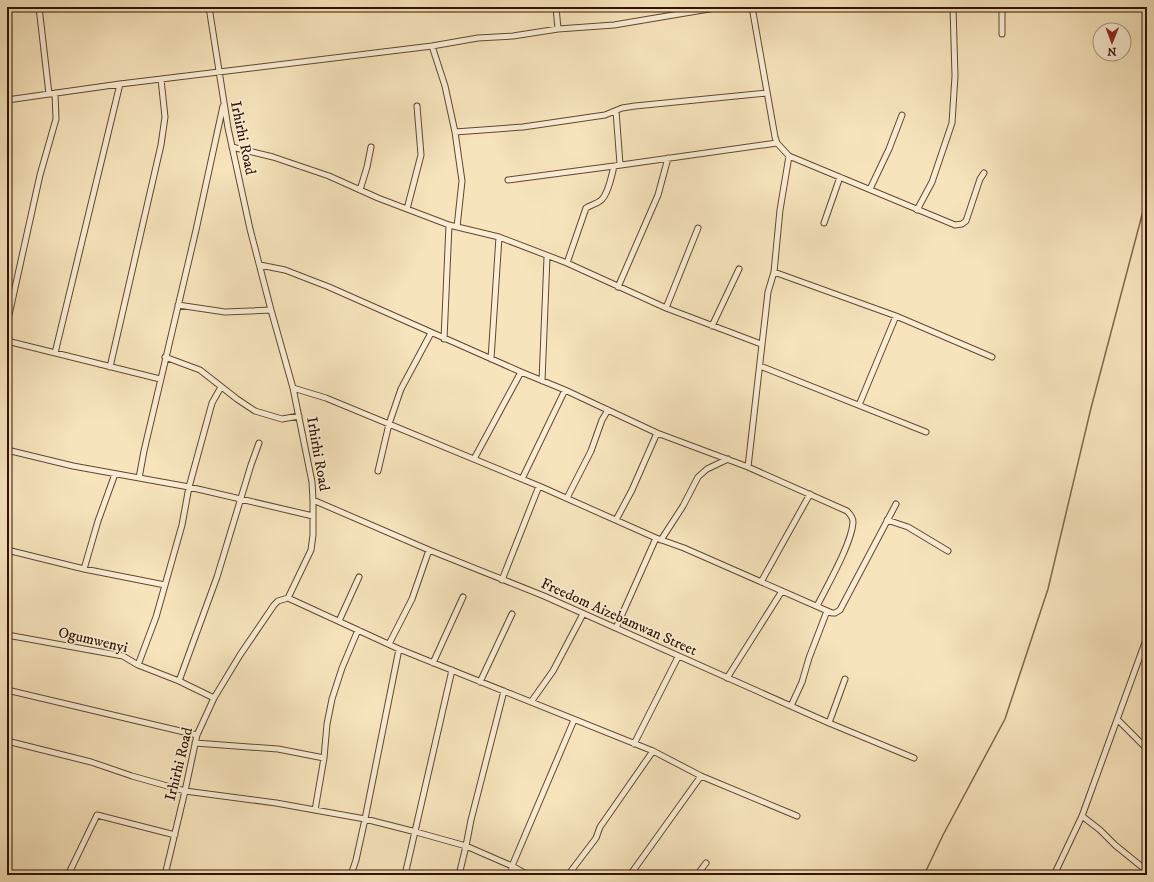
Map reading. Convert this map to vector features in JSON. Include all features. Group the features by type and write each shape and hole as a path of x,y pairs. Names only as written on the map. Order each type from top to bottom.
{"street":[{"path":"39,7 49,94"},
{"name":"Irhirhi Road","path":"165,875 185,791 196,735 214,698 240,655 274,605 278,601 288,598 310,550 313,535 314,500 299,416 293,388 271,310 232,147 223,103 209,7"},
{"path":"556,7 558,29"},
{"path":"7,100 219,71 432,46 478,38 513,36 558,29 621,24 703,9 752,7 775,137 777,143 789,156 955,225 962,224 966,221 980,179 984,173"},
{"path":"917,210 932,182 952,123 955,76 952,7"},
{"path":"1002,7 1002,34"},
{"path":"432,46 444,86 455,132 462,181 457,227"},
{"path":"110,366 161,145 165,117 161,79"},
{"path":"55,353 120,84"},
{"path":"7,324 40,174 56,119 55,93"},
{"path":"455,132 523,127 605,115 622,108 635,106 767,93"},
{"path":"139,478 165,357 196,230 223,103"},
{"path":"407,209 421,155 416,106"},
{"path":"616,111 620,164"},
{"path":"870,189 889,149 902,115"},
{"path":"508,180 777,143"},
{"path":"232,147 273,156 329,176 360,190 449,225 499,237 547,257 567,263 666,308 761,344"},
{"path":"360,190 367,168 371,147"},
{"path":"748,467 760,366 761,344 768,292 774,272 780,210 789,156"},
{"path":"618,287 658,195 668,158"},
{"path":"567,263 586,208 593,203 600,201 604,196 614,166"},
{"path":"824,223 840,177"},
{"path":"444,339 449,225"},
{"path":"666,308 698,228"},
{"path":"491,359 499,237"},
{"path":"542,381 547,257"},
{"path":"260,265 285,270 329,287 444,339 565,390 657,432 748,467 847,511 853,520 849,539 817,606"},
{"path":"712,326 739,269"},
{"path":"774,272 896,316 992,357"},
{"path":"178,305 225,312 271,310"},
{"path":"859,405 896,316"},
{"path":"378,471 389,424 402,389 431,333"},
{"path":"7,341 160,379"},
{"path":"165,357 200,370 255,411 282,419 299,416"},
{"path":"760,366 926,432"},
{"path":"474,459 521,372"},
{"path":"138,665 156,617 182,524 189,487 212,403 221,386"},
{"path":"293,388 326,398 474,459 659,539 684,548 827,611 835,613 840,610 896,504"},
{"path":"522,479 565,390"},
{"path":"567,498 591,451 602,420 608,410"},
{"path":"616,520 632,490 657,432"},
{"path":"179,681 217,577 251,464 259,443"},
{"path":"7,450 73,466 189,487 313,516"},
{"path":"616,628 659,539 683,506 698,477 707,469 728,459"},
{"path":"84,569 98,521 115,474"},
{"path":"502,580 539,486"},
{"path":"762,582 810,494"},
{"name":"Freedom Aizebamwan Street","path":"314,500 616,628 829,723 914,758"},
{"path":"887,520 908,527 948,551"},
{"path":"7,550 84,569 165,585"},
{"path":"389,644 412,599 429,550"},
{"path":"339,621 359,577"},
{"path":"727,678 782,591"},
{"path":"433,663 463,597"},
{"path":"288,598 399,649 653,751 702,776 797,816"},
{"path":"791,706 802,682 809,658 827,611"},
{"path":"480,682 512,614"},
{"path":"531,702 553,671 583,614"},
{"path":"315,810 332,699 342,668 358,630"},
{"name":"Ogumwenyi","path":"7,634 123,656 138,665 179,681 214,698"},
{"path":"1054,875 1082,816 1147,637"},
{"path":"351,875 356,860 365,819 399,649"},
{"path":"634,744 678,656"},
{"path":"405,875 452,670"},
{"path":"829,723 845,679"},
{"path":"7,690 196,735"},
{"path":"459,875 471,820 504,692"},
{"path":"511,875 512,866 574,720"},
{"path":"1118,720 1147,749"},
{"path":"7,741 92,762 132,776 185,791 276,803 365,819 416,832 466,846 512,866 528,875"},
{"path":"195,743 278,749 324,758"},
{"path":"568,875 596,838 600,827 653,751"},
{"path":"630,875 702,776"},
{"path":"68,875 97,814 175,834"},
{"path":"1082,816 1147,871"},
{"path":"697,875 706,863"}],"waterway":[{"path":"924,875 943,835 1005,719 1048,589 1091,408 1147,196"}]}
